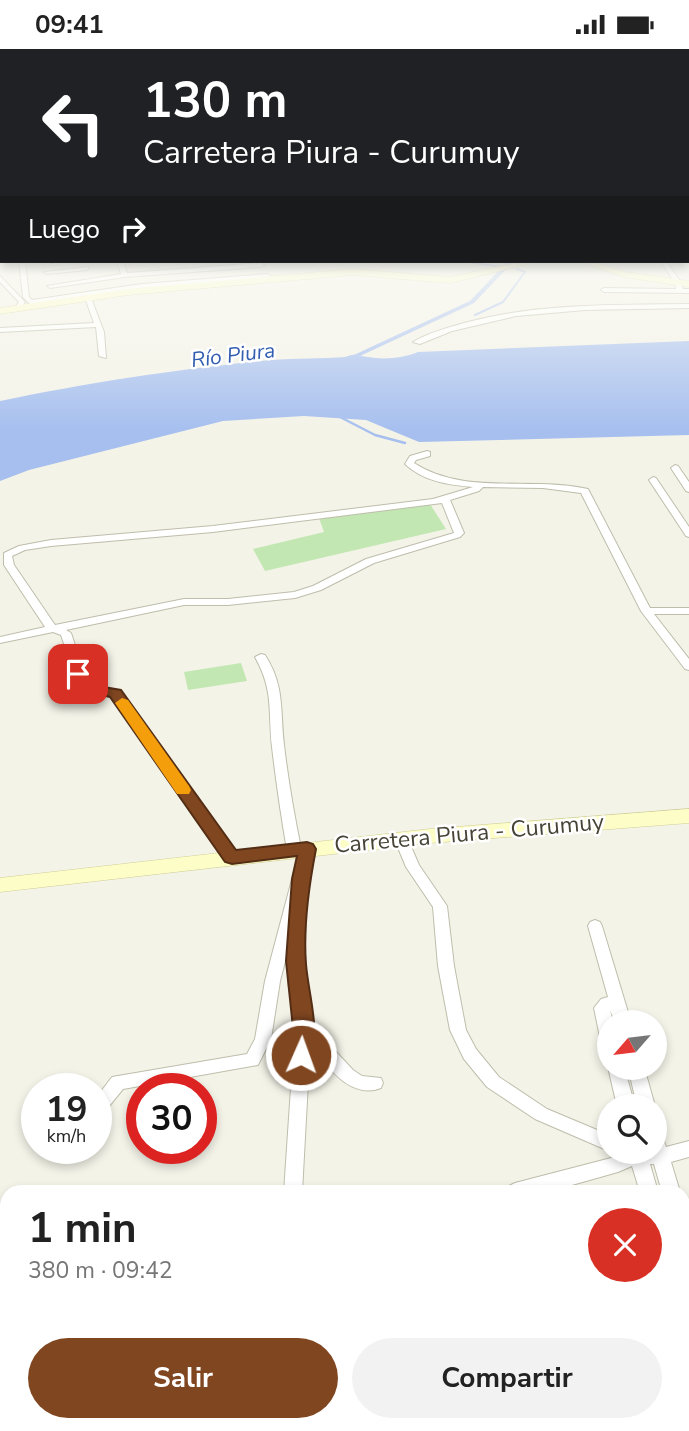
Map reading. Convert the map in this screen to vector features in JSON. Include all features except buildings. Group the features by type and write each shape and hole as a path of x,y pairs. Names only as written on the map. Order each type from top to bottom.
{"main road":[{"path":"0,311 46,302"},
{"name":"Carretera Piura - Curumuy","path":"0,884 563,822 689,816"}],"street":[{"path":"17,309 22,302"},
{"path":"32,304 37,302"},
{"path":"90,302 98,325 103,356"},
{"path":"417,342 453,326 588,305 688,306"},
{"path":"0,330 98,325"},
{"path":"428,454 413,458 409,464 423,474 480,485 578,488 587,492 646,611 689,667"},
{"path":"675,468 689,489"},
{"path":"653,480 689,534"},
{"path":"232,857 115,694 83,686 66,633 51,628 9,565 6,558 10,552 51,543 213,529 445,499 476,489 480,485"},
{"path":"0,640 184,602 228,602 309,591 370,561 457,535 459,533 445,499"},
{"path":"646,611 689,611"},
{"path":"261,657 272,676 278,700 278,743 300,849 296,980 303,1028 293,1185"},
{"path":"401,838 413,867 440,905 442,940 458,1030 470,1054 493,1082 541,1115 597,1138"},
{"path":"112,1089 118,1082 252,1060 267,1036 270,1000 301,879"},
{"path":"595,926 620,1010"},
{"path":"602,1010 607,1004 618,1003"},
{"path":"303,1028 347,1075 360,1083 375,1083"},
{"path":"667,1155 689,1149"},
{"path":"541,1185 618,1164"},
{"path":"639,1164 647,1185"},
{"path":"662,1164 669,1185"}],"green space":[{"path":"430,504 446,529 265,571 253,549 324,532 319,518"},
{"path":"241,663 247,681 188,690 184,672"}],"water":[{"path":"689,341 689,435 419,442 366,420 304,416 223,421 29,470 0,481 0,401 32,394 169,372 271,360 355,355 387,358 418,352"}],"waterway":[{"path":"345,358 358,355 471,302"},
{"path":"475,315 502,302"},
{"path":"340,417 375,435 405,443"}],"slow traffic":[{"path":"122,703 183,790"}],"route":[{"path":"78,674 83,686 88,689 115,694 232,857 307,849 301,879 296,961 303,1028 301,1055"}],"water label":[{"name":"Río Piura","path":"233,355"}]}
